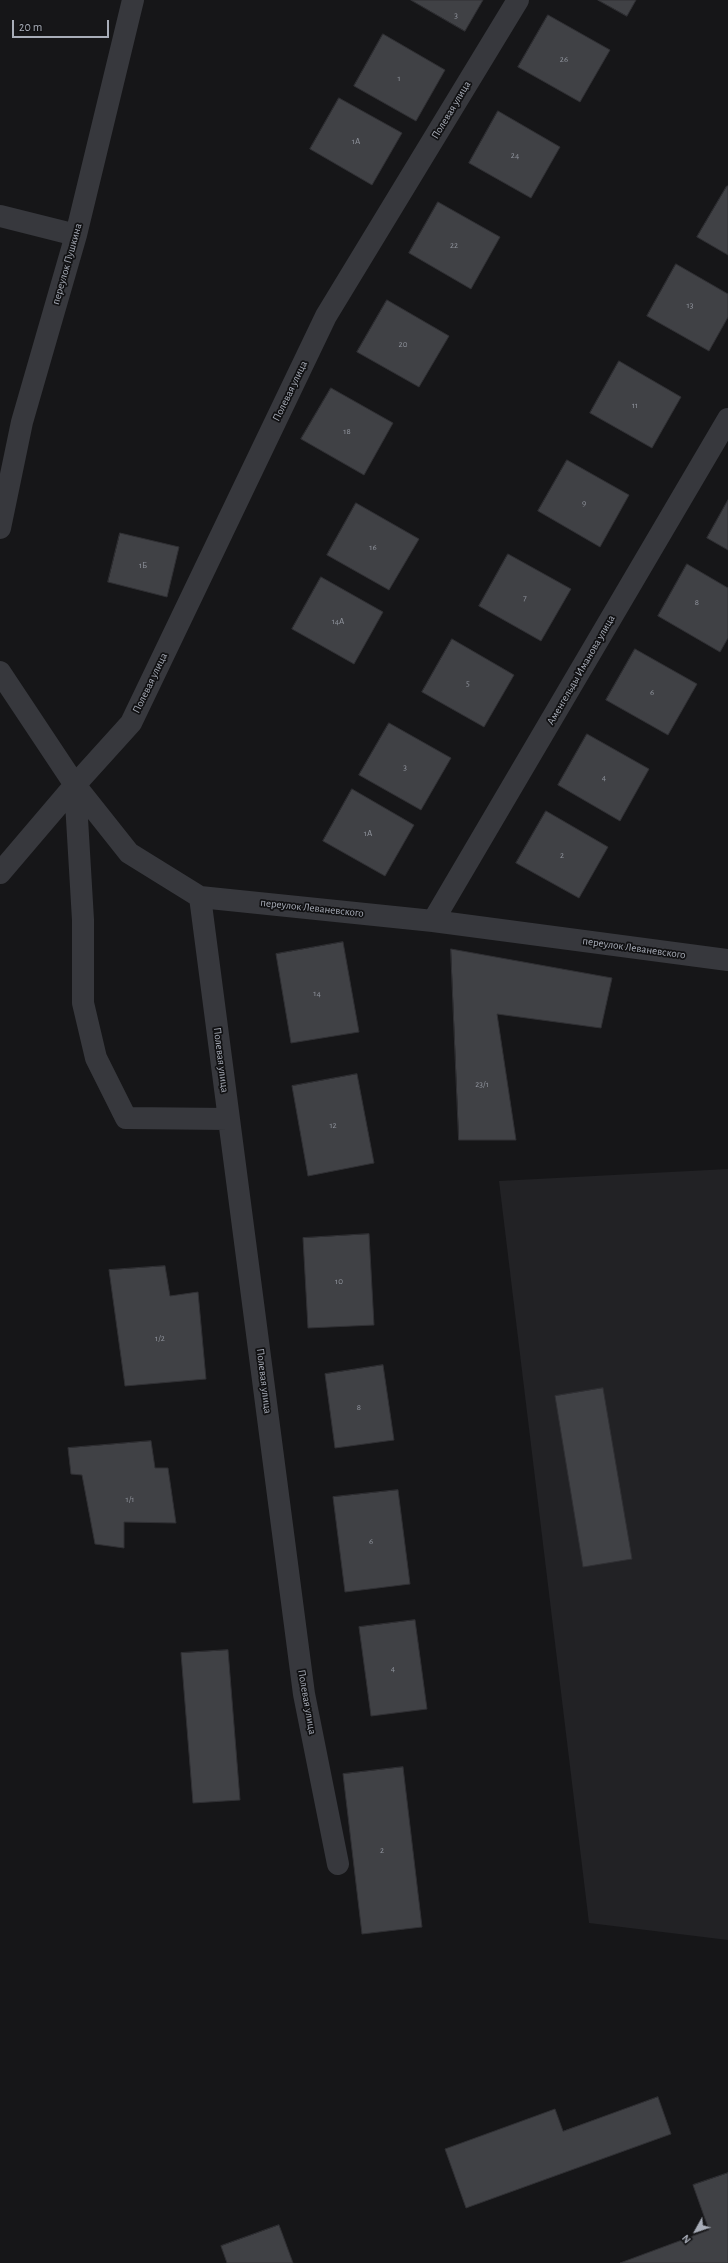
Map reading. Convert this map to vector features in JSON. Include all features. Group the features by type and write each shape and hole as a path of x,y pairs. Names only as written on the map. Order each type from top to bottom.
{"street":[{"name":"переулок Пушкина","path":"0,528 22,422 76,235 133,0"},
{"name":"Полевая улица","path":"0,873 74,785 131,723 326,316 518,0"},
{"path":"0,216 76,235"},
{"name":"Аменгельды Иманова улица","path":"433,921 728,419"},
{"path":"0,438 22,422"},
{"name":"переулок Леваневского","path":"0,672 74,785 129,853 200,897 433,921 728,960"},
{"path":"74,785 83,920 83,1003 96,1058 126,1118 229,1119"},
{"name":"Полевая улица","path":"200,897 304,1694 338,1864"}],"shaded area":[{"path":"728,1169 728,1940 589,1923 499,1181"}],"building":[{"path":"411,0 483,0 465,31"},
{"path":"598,0 636,0 627,16"},
{"path":"548,15 610,50 580,102 518,67"},
{"path":"383,34 445,70 416,121 354,86"},
{"path":"339,98 402,133 372,185 310,149"},
{"path":"498,111 560,147 531,198 469,163"},
{"path":"728,186 728,255 697,237"},
{"path":"438,202 500,237 471,289 409,253"},
{"path":"676,264 728,294 728,317 709,351 647,316"},
{"path":"387,300 449,336 419,387 357,352"},
{"path":"619,361 681,397 652,448 590,413"},
{"path":"331,388 393,423 364,475 301,439"},
{"path":"567,460 629,495 600,547 538,511"},
{"path":"728,500 728,550 707,538"},
{"path":"356,503 419,539 389,590 327,555"},
{"path":"120,533 179,547 167,597 108,582"},
{"path":"508,554 571,589 541,641 479,606"},
{"path":"687,564 728,588 728,638 720,652 658,616"},
{"path":"321,577 383,612 354,664 292,629"},
{"path":"452,639 514,675 484,727 422,692"},
{"path":"635,649 697,684 668,735 606,700"},
{"path":"389,723 451,758 421,810 359,775"},
{"path":"587,734 649,769 620,821 558,785"},
{"path":"352,789 414,825 385,876 323,841"},
{"path":"546,811 608,847 579,898 516,863"},
{"path":"343,942 359,1032 291,1043 276,954"},
{"path":"451,949 612,978 601,1028 497,1014 516,1140 459,1140"},
{"path":"357,1074 374,1163 308,1176 292,1086"},
{"path":"369,1234 374,1325 308,1328 303,1238"},
{"path":"165,1266 170,1296 198,1292 206,1379 125,1386 109,1270"},
{"path":"383,1365 394,1440 335,1448 325,1374"},
{"path":"603,1388 632,1559 583,1567 555,1396"},
{"path":"151,1441 155,1468 168,1468 176,1523 124,1522 124,1548 95,1544 82,1475 71,1474 68,1448"},
{"path":"398,1490 410,1584 345,1592 333,1497"},
{"path":"415,1620 427,1709 371,1716 359,1627"},
{"path":"228,1650 240,1800 193,1803 181,1653"},
{"path":"403,1767 422,1927 362,1934 343,1774"},
{"path":"658,2097 671,2134 466,2208 445,2149 555,2109 563,2131"},
{"path":"728,2173 728,2263 620,2263 709,2230 693,2185"},
{"path":"279,2225 293,2263 227,2263 221,2246"}]}
